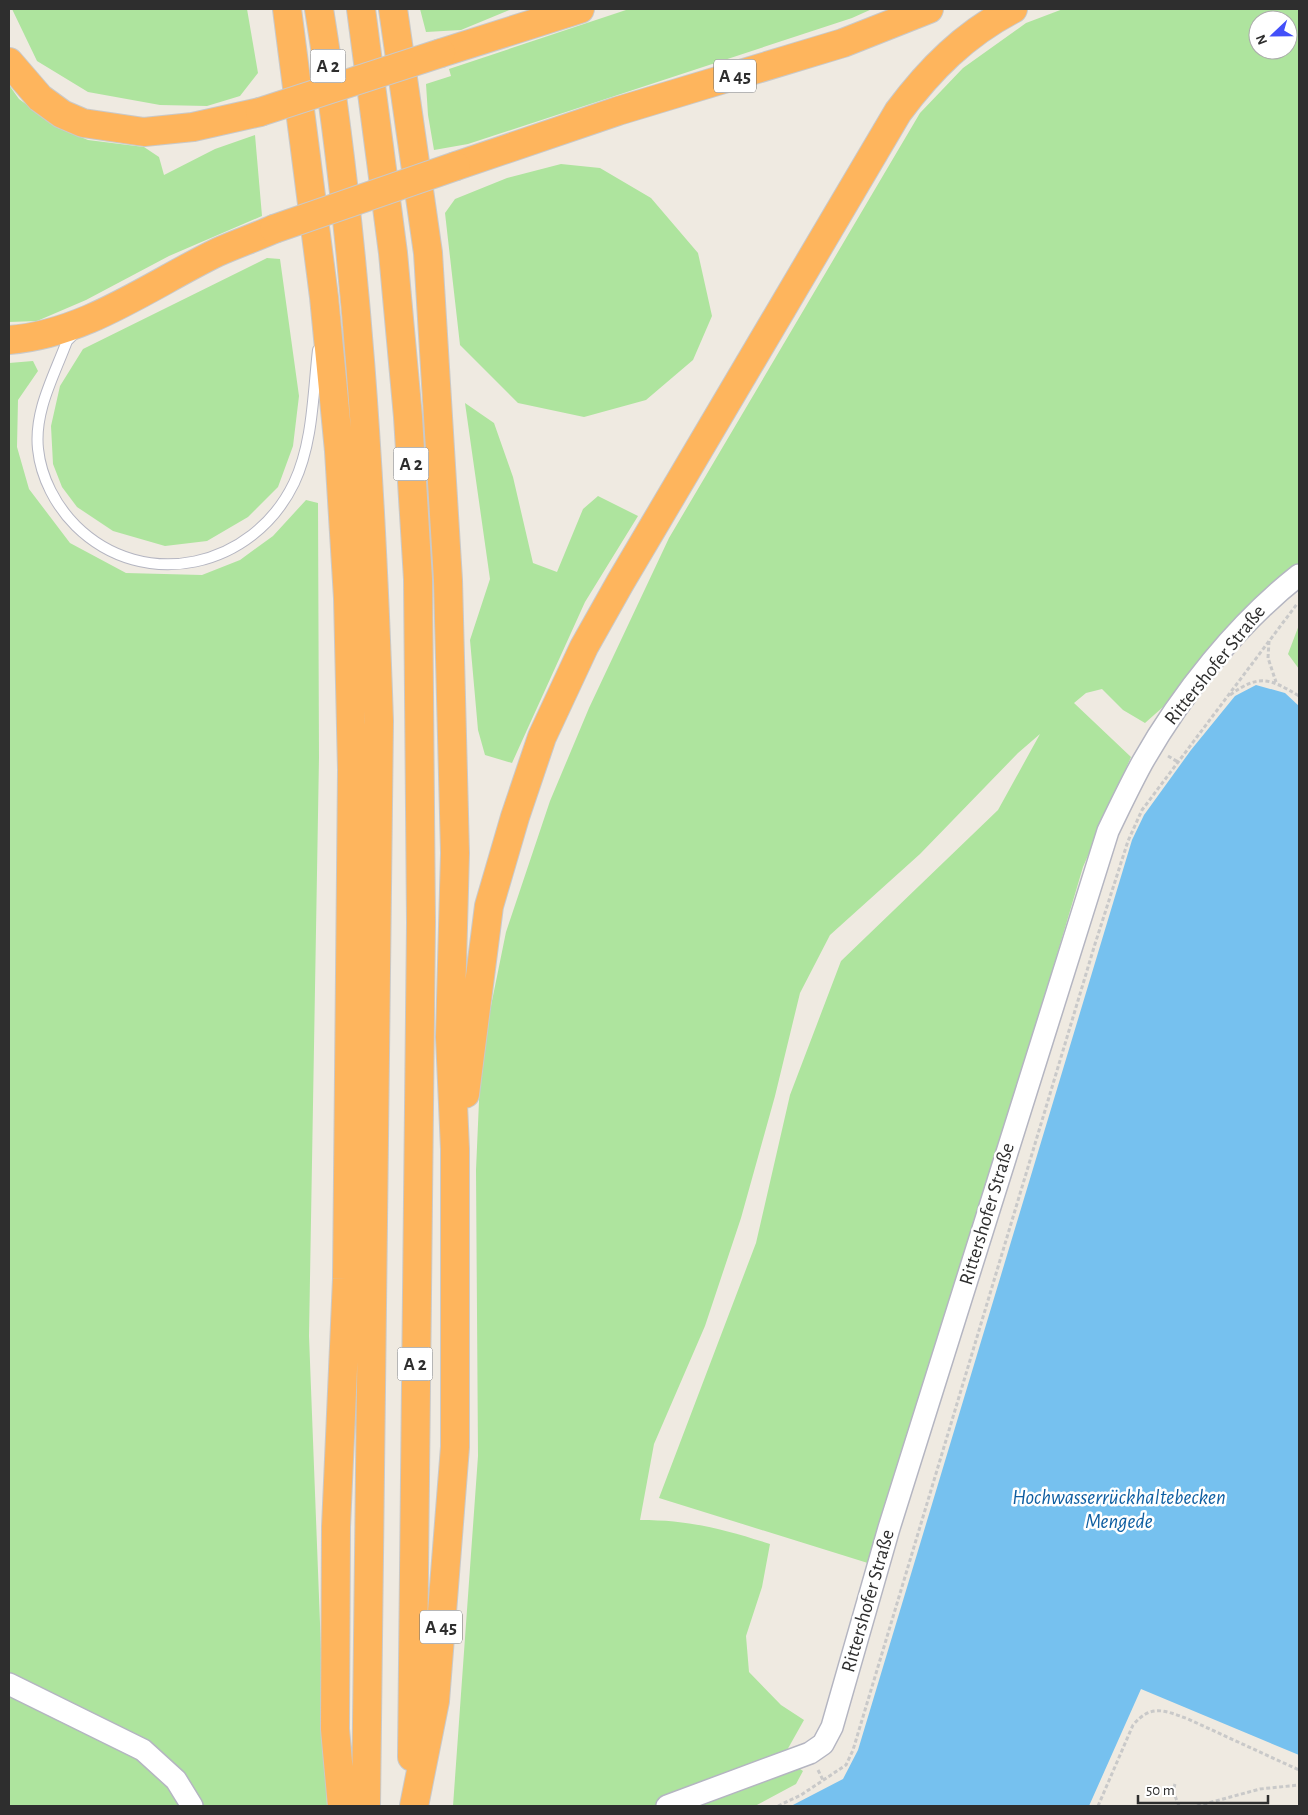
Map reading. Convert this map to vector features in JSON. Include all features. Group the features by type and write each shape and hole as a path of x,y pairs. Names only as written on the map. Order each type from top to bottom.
{"highway":[{"path":"279,9 297,80"},
{"path":"286,9 297,80 324,297 339,451 347,579 352,770 347,1279 336,1527 335,1729 342,1806"},
{"name":"A 2","path":"319,9 330,73 353,262 374,584 379,711 374,1273 366,1806"},
{"name":"A 2","path":"361,9 393,253 408,417 418,579 421,922 413,1806"},
{"path":"393,9 428,253 448,580 455,853 450,1037 455,1149"},
{"path":"9,62 40,98 62,114 83,123 144,132 193,127 260,112 580,9"},
{"name":"A 45","path":"87,320 114,308 218,252 274,229 618,111 843,43 929,9"},
{"path":"455,1149 464,1104 489,906 515,817 542,737 584,647 649,532 898,112 919,84 943,58 968,37 1013,9"},
{"path":"9,340 30,338 65,329 87,320"},
{"name":"A 45","path":"413,1806 435,1701 455,1447 455,1149"}],"street":[{"name":"Rittershofer Straße","path":"667,1806 810,1753 823,1744 832,1727 892,1519 1108,831 1142,764 1170,718 1202,675 1273,595 1299,575"},
{"path":"9,1684 143,1750 176,1780 192,1806"}],"lane":[{"path":"87,320 67,341 39,413 38,450 47,485 62,512 90,539 117,556 151,564 186,564 218,556 256,532 276,511 293,484 303,459 324,297"}],"path":[{"path":"778,1806 801,1795 846,1765 853,1750 1128,841 1142,810 1299,601"},
{"path":"1269,639 1268,658 1276,682"},
{"path":"1227,696 1245,684 1258,679 1276,682 1299,696"},
{"path":"1098,1806 1133,1725 1142,1715 1153,1710 1170,1712 1188,1719 1299,1770"},
{"path":"1175,1784 1173,1790 1179,1806"},
{"path":"1197,1806 1260,1789 1299,1785"}],"green space":[{"path":"12,9 247,9 258,73 240,96 207,106 160,105 88,92 37,61"},
{"path":"420,9 512,9 461,30 426,32"},
{"path":"629,9 872,9 852,18 468,144 434,150 428,115 426,84 451,76 449,69"},
{"path":"1063,9 1299,9 1299,563 1247,606 1163,707 1145,723 1123,710 1102,689 1086,693 1074,703 1131,757 1083,867 990,1181 917,1403 871,1564 659,1498 756,1243 790,1095 841,961 998,810 1040,734 1018,753 920,854 830,935 800,993 775,1096 741,1218 705,1326 654,1444 640,1520 658,1520 706,1526 770,1544 762,1587 746,1636 749,1672 781,1705 804,1720 786,1752 790,1762 803,1771 796,1784 755,1806 453,1806 478,1456 476,1170 481,1055 506,932 550,801 589,708 669,538 920,113 963,68 1026,23"},
{"path":"9,85 19,99 58,128 88,140 144,147 159,157 164,175 215,149 255,135 262,216 169,256 86,300 37,321 9,322"},
{"path":"561,164 600,168 651,198 698,253 712,316 693,360 646,400 584,417 518,403 460,345 445,213 455,199 507,178"},
{"path":"267,258 280,259 299,396 293,446 278,487 248,517 207,541 165,546 113,531 77,507 62,487 53,464 51,426 60,386 83,349"},
{"path":"33,361 38,371 18,400 17,447 29,489 70,543 126,573 202,575 240,560 273,536 306,500 318,503 319,757 309,1336 327,1806 9,1806 9,363"},
{"path":"465,403 494,423 513,477 533,563 557,572 583,509 598,496 638,516 585,602 512,763 485,755 478,730 470,640 490,579"},
{"path":"1299,625 1299,669 1288,654"}],"water":[{"name":"Hochwasserrückhaltebecken Mengede","path":"1256,685 1285,693 1299,706 1299,1755 1141,1689 1089,1806 791,1806 843,1779 858,1750 1132,840 1144,815 1191,750 1235,696"}]}
